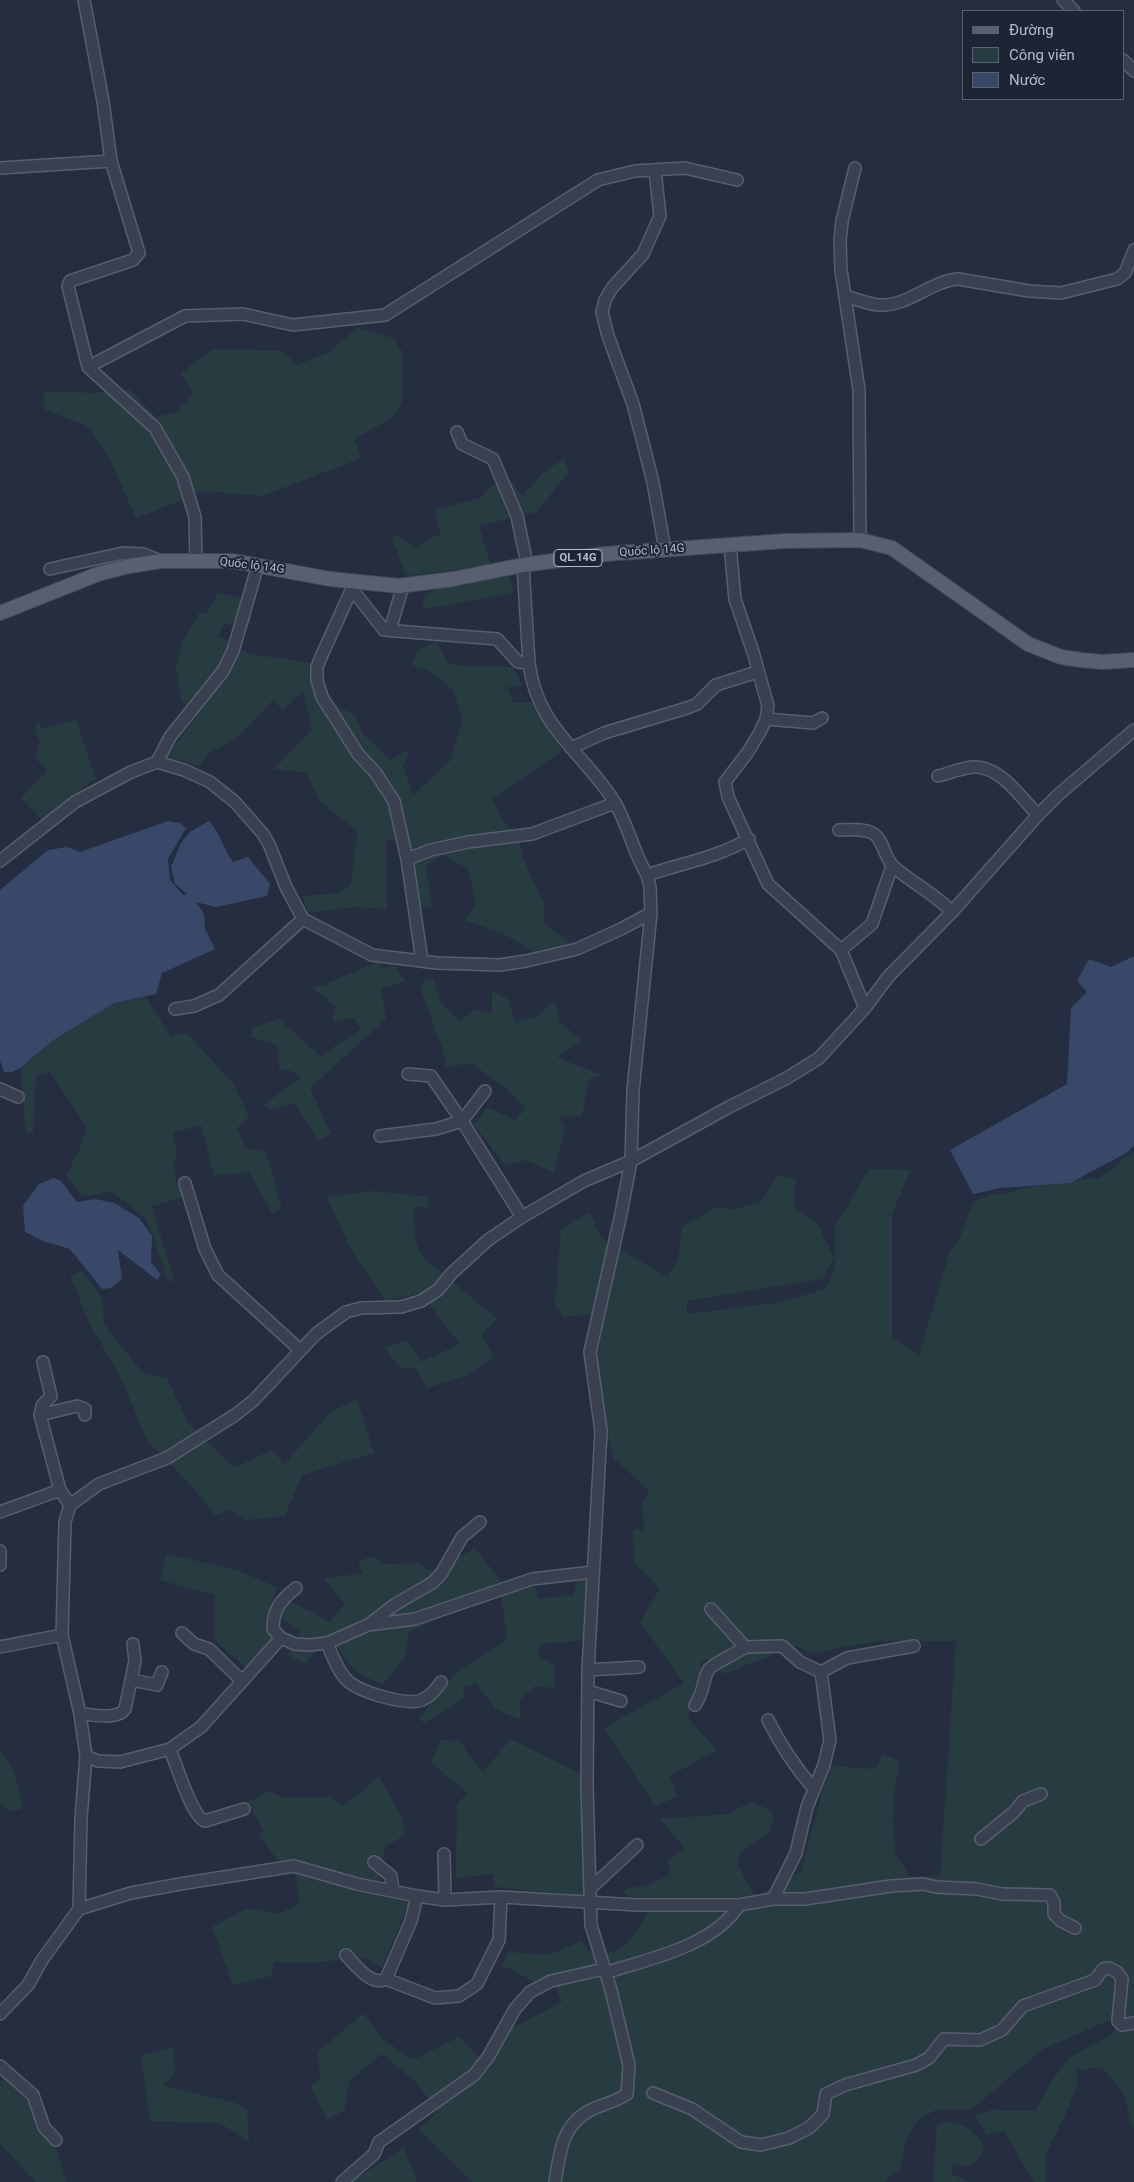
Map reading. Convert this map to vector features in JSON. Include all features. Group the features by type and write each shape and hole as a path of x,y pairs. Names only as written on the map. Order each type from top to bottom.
{"main road":[{"name":"Quốc lộ 14G","path":"0,613 98,574 129,566 161,561 233,561 353,586 403,586 453,579 525,564 605,554 815,540 860,540 892,548 1028,644 1061,657 1102,662 1134,663"}],"street":[{"path":"84,0 103,101 111,161 138,252 133,260 70,281 68,286 88,367 155,428 184,477 196,517 196,561"},
{"path":"1063,0 1073,10"},
{"path":"1124,61 1134,71"},
{"path":"0,168 111,161"},
{"path":"88,367 185,316 243,314 293,325 385,315 598,180 635,171 685,168 737,180"},
{"path":"855,168 842,221 840,242 841,270 859,390 860,540"},
{"path":"656,170 660,216 643,254 612,288 605,300 602,312 608,336 633,404 653,482 665,550"},
{"path":"845,296 885,304 901,300 949,280 958,279 1029,291 1061,293 1117,278 1125,273 1134,250"},
{"path":"457,432 462,444 493,459 517,516 525,564 529,663 531,676 540,703 555,730 615,803 647,875 650,888 651,913 633,1091 630,1161 621,1214 590,1352 602,1431 588,1670 587,1786 592,1902 591,1925 628,2065 627,2094 615,2102 595,2108 576,2120 563,2138 555,2182"},
{"path":"730,545 735,599 753,652 768,706 766,719 748,752 726,782 728,797 749,839 768,884 841,950 865,1008"},
{"path":"50,569 123,554 143,554 161,561"},
{"path":"157,762 170,736 223,671 233,651 258,565"},
{"path":"353,586 384,630 497,639 518,662 529,663"},
{"path":"353,586 317,667 317,680 322,697 339,725 358,754 375,772 394,801 407,859 422,961"},
{"path":"390,630 403,586"},
{"path":"571,748 604,733 697,704 716,685 757,672"},
{"path":"766,719 813,723 822,718"},
{"path":"0,2014 28,1985 42,1960 79,1909 81,1818 86,1756 80,1714 62,1635 65,1522 70,1505 99,1484 167,1458 217,1428 252,1401 316,1334 346,1312 361,1308 401,1308 420,1302 438,1290 451,1274 488,1240 522,1217 584,1182 630,1161 787,1078 819,1058 865,1008 888,978 952,912 1058,795 1134,730"},
{"path":"0,861 75,802 131,772 157,762 184,770 210,782 235,802 263,834 269,844 286,887 303,919 372,955 422,961 500,965 577,949 622,930 651,913"},
{"path":"938,776 973,767 990,770 1000,776 1038,816"},
{"path":"407,859 431,850 459,844 532,834 615,803"},
{"path":"839,830 874,834 878,837 892,866 942,902 952,912"},
{"path":"647,875 681,863 717,855 749,839"},
{"path":"841,950 872,924 892,866"},
{"path":"175,1009 194,1006 220,995 303,919"},
{"path":"408,1074 431,1076 462,1121 522,1217"},
{"path":"0,1088 18,1097"},
{"path":"380,1136 436,1129 462,1121 485,1091"},
{"path":"185,1183 212,1265 235,1292 300,1350"},
{"path":"43,1362 51,1396 42,1406 40,1415 60,1490 70,1505"},
{"path":"40,1415 77,1406 85,1409 85,1415"},
{"path":"0,1512 60,1490"},
{"path":"368,1625 377,1616 432,1583 440,1574 462,1537 480,1522"},
{"path":"0,1551 0,1565"},
{"path":"296,1588 276,1607 273,1617 273,1629 281,1638 295,1644 310,1645 327,1643 368,1625 415,1619 532,1579 593,1572"},
{"path":"711,1609 745,1647"},
{"path":"182,1633 194,1644 209,1649 242,1681"},
{"path":"0,1647 62,1635"},
{"path":"86,1756 98,1761 120,1762 170,1749 201,1726 281,1638"},
{"path":"327,1643 347,1680 362,1689 411,1702 422,1700 434,1693 441,1682"},
{"path":"80,1714 111,1716 123,1712 135,1661 133,1644"},
{"path":"696,1705 701,1697 708,1670 717,1662 732,1657 745,1647 782,1646 800,1662 821,1672"},
{"path":"821,1672 846,1658 914,1646"},
{"path":"588,1670 639,1667"},
{"path":"131,1680 157,1686 162,1672"},
{"path":"772,1899 796,1852 807,1807 824,1765 830,1740 821,1672"},
{"path":"588,1691 621,1701"},
{"path":"768,1720 779,1743 795,1767 814,1789"},
{"path":"170,1749 189,1801 195,1814 202,1820 205,1821 244,1809"},
{"path":"981,1838 1014,1812 1023,1800 1041,1794"},
{"path":"591,1888 637,1845"},
{"path":"444,1854 445,1900"},
{"path":"374,1862 391,1876 393,1892"},
{"path":"79,1909 140,1892 294,1866 357,1884 445,1900 501,1897 592,1902 739,1905 772,1899 805,1899 891,1886 923,1884 936,1887 977,1889 1002,1894 1050,1895 1054,1902 1054,1914 1060,1921 1075,1928"},
{"path":"346,1955 374,1980 382,1981 386,1978 411,1921 417,1896"},
{"path":"386,1978 435,1998 459,1996 477,1984 499,1940 501,1897"},
{"path":"342,2182 374,2154 379,2142 474,2075 488,2058 515,2009 530,1992 551,1980 604,1971 696,1943 734,1913 739,1905"},
{"path":"653,2093 692,2109 741,2142 761,2145 788,2138 809,2128 824,2114 826,2094 845,2085 916,2065 929,2058 944,2039 980,2040 1002,2030 1023,2006 1095,1980 1103,1969 1109,1968 1117,1972 1122,1979 1118,2021 1122,2025 1134,2023"},
{"path":"0,2066 33,2095 44,2127 56,2140"}],"green space":[{"path":"357,328 393,338 402,351 403,399 394,417 354,439 362,458 262,496 204,491 136,518 110,460 86,425 45,410 43,391 94,393 129,389 156,417 176,412 194,393 180,374 213,349 283,351 297,365 328,353"},
{"path":"564,458 569,472 536,512 479,526 495,578 508,576 514,593 422,609 425,596 471,568 406,576 392,538 397,535 416,547 441,533 434,510 482,497 491,486 508,477 522,496 542,474"},
{"path":"218,593 254,600 250,626 224,624 219,636 250,654 312,663 312,693 355,715 363,734 390,760 410,749 403,767 413,795 450,761 463,719 453,690 428,670 412,665 418,650 437,642 447,663 465,666 513,667 523,686 507,687 513,703 532,702 562,751 493,799 502,819 518,836 523,858 544,903 544,924 570,943 533,952 506,935 464,920 476,904 468,869 443,855 426,865 432,908 417,905 406,841 386,839 387,909 354,907 308,913 303,896 340,893 351,884 357,831 319,801 307,773 274,769 312,730 303,691 283,710 273,700 236,739 209,753 199,766 167,756 196,717 181,700 176,666 182,643 199,613 207,613"},
{"path":"76,720 96,778 42,820 21,798 47,771 35,758 40,742 35,731 38,721 43,729"},
{"path":"379,961 382,968 396,966 405,981 381,989 386,1019 310,1088 331,1134 318,1140 295,1103 270,1110 263,1105 301,1078 291,1071 279,1068 278,1045 251,1037 252,1028 279,1019 320,1056 361,1029 355,1018 332,1022 336,1007 312,987 324,985"},
{"path":"434,979 441,1003 460,1021 476,1010 492,1014 492,991 508,999 515,1022 534,1018 555,1001 560,1023 583,1041 557,1057 602,1075 589,1079 582,1116 559,1117 565,1127 554,1172 525,1160 506,1166 474,1125 487,1107 515,1120 526,1109 507,1089 471,1063 446,1067 443,1050 420,988 425,980"},
{"path":"145,996 171,1037 187,1033 234,1085 249,1116 237,1128 246,1148 266,1152 282,1209 272,1213 249,1172 214,1176 201,1125 173,1133 177,1151 174,1167 176,1183 196,1192 152,1207 174,1280 169,1282 146,1218 112,1192 82,1196 66,1176 82,1144 86,1126 50,1072 36,1076 33,1134 26,1132 20,1068 52,1041 114,1003"},
{"path":"1134,1151 1134,2132 1123,2092 1101,2067 1077,2070 1077,2085 1067,2111 1046,2154 1046,2182 1034,2182 1004,2131 987,2135 975,2116 991,2110 1035,2111 1050,2084 1068,2058 1113,2034 1117,2017 1043,2049 972,2109 937,2109 916,2122 906,2142 899,2171 891,2174 885,2182 473,2182 418,2129 438,2111 415,2081 382,2054 349,2081 345,2110 327,2120 310,2086 320,2080 318,2052 363,2013 383,2039 413,2060 459,2037 488,2066 512,2028 562,2002 555,1986 533,1981 502,1965 508,1952 549,1955 581,1941 593,1956 614,1952 621,1948 633,1936 649,1911 622,1892 628,1888 645,1886 670,1875 668,1861 684,1848 660,1819 728,1814 752,1801 774,1813 771,1831 740,1852 737,1864 756,1897 801,1871 822,1792 832,1766 875,1769 883,1754 900,1761 893,1799 895,1854 911,1877 940,1875 956,1641 879,1641 812,1653 795,1646 724,1674 708,1659 702,1662 688,1718 717,1750 670,1776 677,1797 655,1806 604,1728 684,1683 640,1622 660,1589 634,1563 633,1529 644,1530 642,1504 649,1490 614,1459 592,1368 604,1313 564,1317 555,1305 561,1229 590,1213 601,1238 667,1277 678,1260 682,1227 714,1208 736,1209 761,1202 777,1175 796,1178 794,1208 818,1224 834,1258 823,1279 687,1301 687,1314 776,1303 826,1289 835,1265 835,1226 869,1169 910,1170 892,1215 892,1338 919,1355 950,1251 959,1240 973,1202 991,1194 999,1195 1037,1185 1100,1178"},
{"path":"373,1191 428,1197 428,1207 414,1207 415,1241 423,1257 497,1319 482,1335 494,1358 467,1375 427,1388 417,1369 399,1367 385,1348 408,1340 421,1362 460,1344 420,1293 386,1301 351,1250 327,1197"},
{"path":"82,1271 102,1297 104,1324 143,1373 167,1378 189,1424 234,1468 271,1450 285,1464 330,1412 357,1399 374,1453 302,1475 285,1516 245,1520 231,1509 215,1515 195,1490 147,1440 118,1372 90,1325 70,1276"},
{"path":"475,1549 501,1580 474,1603 409,1632 405,1658 382,1685 355,1671 327,1635 306,1664 288,1655 300,1632 279,1616 288,1600 330,1622 345,1604 324,1579 363,1573 358,1562 371,1556 383,1564 420,1563 428,1571"},
{"path":"167,1554 236,1570 277,1587 266,1624 273,1639 246,1667 214,1640 215,1595 160,1580"},
{"path":"587,1568 584,1640 540,1644 538,1656 555,1665 555,1688 535,1686 519,1701 521,1720 495,1709 476,1683 464,1687 463,1699 424,1723 419,1718 456,1673 507,1640 501,1593 535,1585 538,1598 573,1596 580,1570"},
{"path":"511,1739 581,1774 586,1896 495,1887 493,1874 456,1878 457,1805 467,1793 431,1762 440,1740 460,1741 470,1757 483,1772"},
{"path":"0,1748 14,1771 23,1808 12,1812 0,1804"},
{"path":"379,1777 401,1815 406,1834 385,1847 379,1879 410,1900 382,1968 366,1958 305,1963 274,1962 272,1976 233,1985 212,1927 248,1908 277,1914 300,1904 296,1877 277,1859 258,1834 264,1831 248,1802 269,1791 285,1798 329,1797 343,1806"},
{"path":"174,2047 175,2074 163,2086 233,2102 247,2109 249,2142 220,2123 150,2121 141,2055"},
{"path":"11,2070 54,2140 66,2182 36,2182 0,2144 0,2082"},
{"path":"944,2122 963,2125 968,2128 984,2146 977,2162 968,2166 951,2164 952,2174 969,2182 933,2182 937,2124"},
{"path":"404,2148 417,2182 351,2182 358,2177"}],"water":[{"path":"168,821 180,823 186,828 168,859 170,880 183,895 187,894 175,884 171,867 181,843 190,832 209,821 233,862 248,857 270,884 267,896 216,907 196,902 204,914 205,929 215,949 162,973 156,994 114,1003 52,1041 20,1068 12,1072 4,1072 0,1060 0,890 48,850 67,847 80,852"},
{"path":"1134,956 1134,1145 1128,1152 1070,1183 1000,1188 973,1194 950,1150 1067,1084 1071,1008 1087,992 1077,981 1089,959 1111,967"},
{"path":"54,1178 61,1181 77,1202 95,1199 114,1203 139,1218 152,1236 151,1262 161,1275 157,1280 118,1250 122,1279 111,1288 102,1289 70,1249 43,1241 25,1232 23,1206 39,1184"}]}
